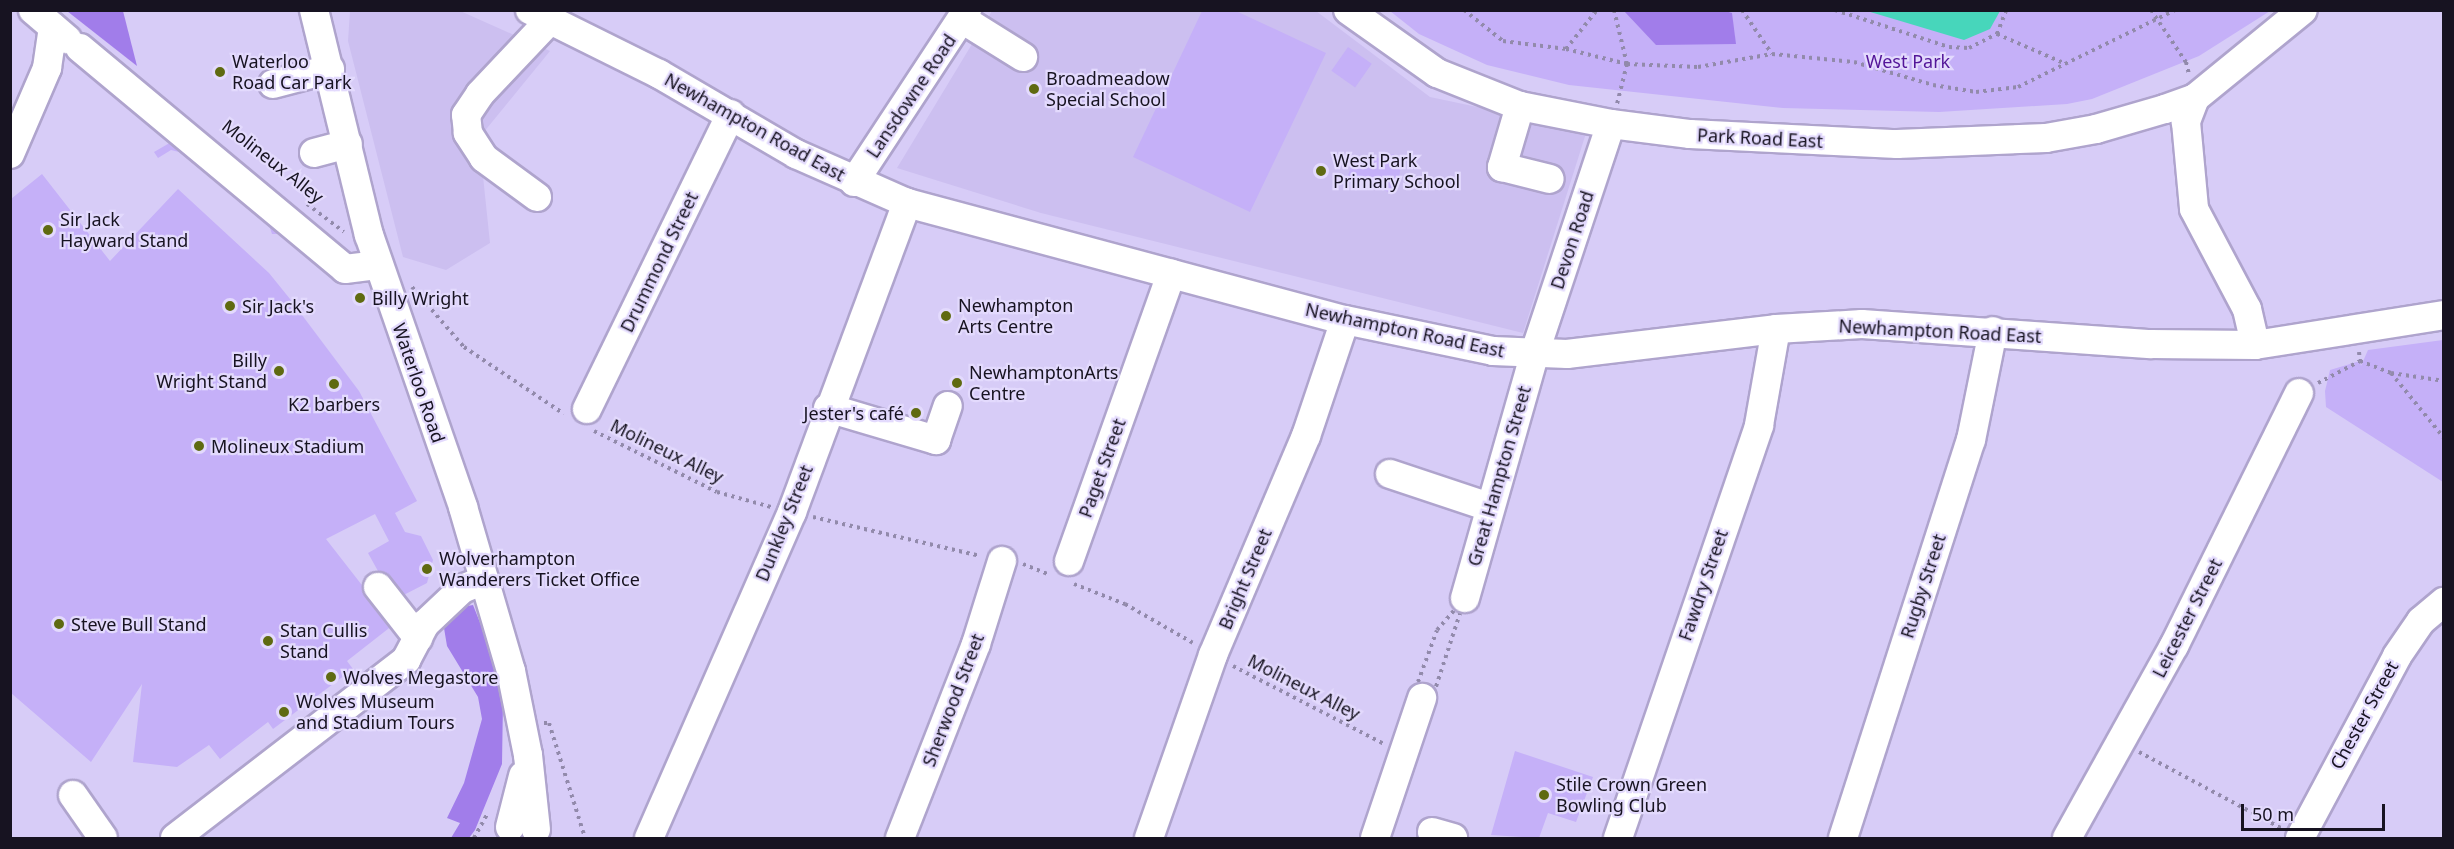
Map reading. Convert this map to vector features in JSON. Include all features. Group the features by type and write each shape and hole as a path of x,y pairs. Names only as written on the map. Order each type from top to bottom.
{"street":[{"name":"Waterloo Road","path":"314,10 369,236 484,580 511,671 528,754 521,833"},
{"name":"Park Road East","path":"1348,10 1437,73 1520,106 1611,124 1813,142 1995,141 2096,129 2195,98"},
{"path":"2255,345 2247,309 2194,209 2186,122 2195,98 2303,10"},
{"path":"964,15 1023,57"},
{"name":"Lansdowne Road","path":"854,182 964,15"},
{"path":"537,197 484,158 468,133 466,115 485,88 556,17"},
{"name":"Newhampton Road East","path":"556,17 731,114 795,154 854,182 907,203 1345,320 1493,351 1534,355 1608,351 1776,329 1862,324 1994,331 2151,344 2255,345 2444,315"},
{"path":"10,154 47,68 58,32 345,269 379,265"},
{"path":"273,84 330,69"},
{"path":"1520,106 1502,167 1550,179"},
{"name":"Drummond Street","path":"583,419 731,114"},
{"name":"Devon Road","path":"1534,355 1611,124"},
{"path":"314,153 348,144"},
{"name":"Dunkley Street","path":"649,838 792,512 828,408 907,203"},
{"name":"Paget Street","path":"1067,574 1171,274"},
{"name":"Bright Street","path":"1149,838 1213,655 1306,436 1345,320"},
{"name":"Fawdry Street","path":"1618,838 1759,425 1776,329"},
{"name":"Rugby Street","path":"1844,838 1974,432 1994,331"},
{"name":"Great Hampton Street","path":"1465,598 1534,355"},
{"name":"Leicester Street","path":"2067,838 2174,646 2299,393"},
{"path":"828,408 936,440 948,406"},
{"path":"1390,474 1490,507"},
{"name":"Sherwood Street","path":"900,838 976,645 1002,561"},
{"path":"175,838 406,660 425,624 462,589 484,580"},
{"path":"378,587 418,638"},
{"name":"Chester Street","path":"2300,838 2397,656 2421,621 2444,602"},
{"path":"1375,838 1422,698"},
{"path":"73,795 103,838"}],"path":[{"path":"1464,10 1503,41 1566,49 1627,63 1698,67 1772,54 1854,62 1933,85 1976,92 2018,87 2175,10"},
{"path":"1566,49 1597,10"},
{"path":"1611,124 1627,63 1614,10"},
{"path":"1742,10 1772,54"},
{"path":"1835,10 1949,47 1969,48 1997,34 2006,10"},
{"path":"2151,10 2186,62 2195,98"},
{"path":"1997,34 2066,64"},
{"name":"Molineux Alley","path":"297,196 352,239 369,236"},
{"name":"Molineux Alley","path":"405,279 464,347 583,419 717,492 792,512 1067,574 1125,604 1213,655 1403,754"},
{"path":"2299,393 2360,361"},
{"path":"2391,373 2444,438"},
{"path":"1465,598 1435,690 1422,698 1418,682 1437,630 1465,598"},
{"path":"2121,742 2300,838"}],"shaded area":[{"path":"458,10 550,51 479,138 490,243 446,270 403,257 348,41 350,11"},
{"path":"2000,10 1990,29 1964,40 1867,11"},
{"path":"67,11 123,11 137,66"},
{"name":"West Park Primary School","path":"992,11 1316,11 1430,97 1587,130 1523,333 1041,213 897,168"},
{"path":"1624,11 1725,11 1732,13 1736,44 1656,45"},
{"path":"473,605 493,655 503,700 502,764 475,830 469,838 451,838 460,823 447,818 464,783 482,719 478,697 447,646 444,628 462,607"}],"green space":[{"path":"1202,11 1236,11 1326,53 1250,212 1133,157"},
{"name":"West Park","path":"1390,11 2270,11 2199,56 2092,99 2067,104 1939,112 1783,108 1569,85 1487,65 1419,34"},
{"path":"1348,47 1372,64 1355,87 1331,71"},
{"path":"173,141 283,234 272,234 269,225 179,152 171,150 158,158 154,152"},
{"path":"1394,154 1401,166 1397,188 1391,193 1366,183 1352,184 1347,178 1352,164"},
{"name":"Molineux Stadium","path":"42,174 110,261 178,189 269,273 290,299 359,391 417,501 395,513 405,532 421,536 433,560 427,583 394,600 368,553 389,541 375,514 326,539 393,625 347,661 353,669 273,729 268,722 220,759 209,745 177,767 133,762 142,684 91,762 11,693 11,199"},
{"path":"2444,340 2443,482 2326,407 2325,391 2330,370 2360,361 2361,366 2368,350"},
{"name":"Stile Crown Green Bowling Club","path":"1515,751 1593,777 1576,822 1548,813 1539,838 1491,835"}],"place":[{"name":"Waterloo Road Car Park","path":"220,72"},
{"name":"Broadmeadow Special School","path":"1034,89"},
{"name":"West Park Primary School","path":"1321,171"},
{"name":"Sir Jack Hayward Stand","path":"48,230"},
{"name":"Billy Wright","path":"360,298"},
{"name":"Sir Jack's","path":"230,306"},
{"name":"Newhampton Arts Centre","path":"946,316"},
{"name":"Billy Wright Stand","path":"279,371"},
{"name":"NewhamptonArts Centre","path":"957,383"},
{"name":"K2 barbers","path":"334,384"},
{"name":"Jester's café","path":"916,413"},
{"name":"Molineux Stadium","path":"199,446"},
{"name":"Wolverhampton Wanderers Ticket Office","path":"427,569"},
{"name":"Steve Bull Stand","path":"59,624"},
{"name":"Stan Cullis Stand","path":"268,641"},
{"name":"Wolves Megastore","path":"331,677"},
{"name":"Wolves Museum and Stadium Tours","path":"284,712"},
{"name":"Stile Crown Green Bowling Club","path":"1544,795"}]}
